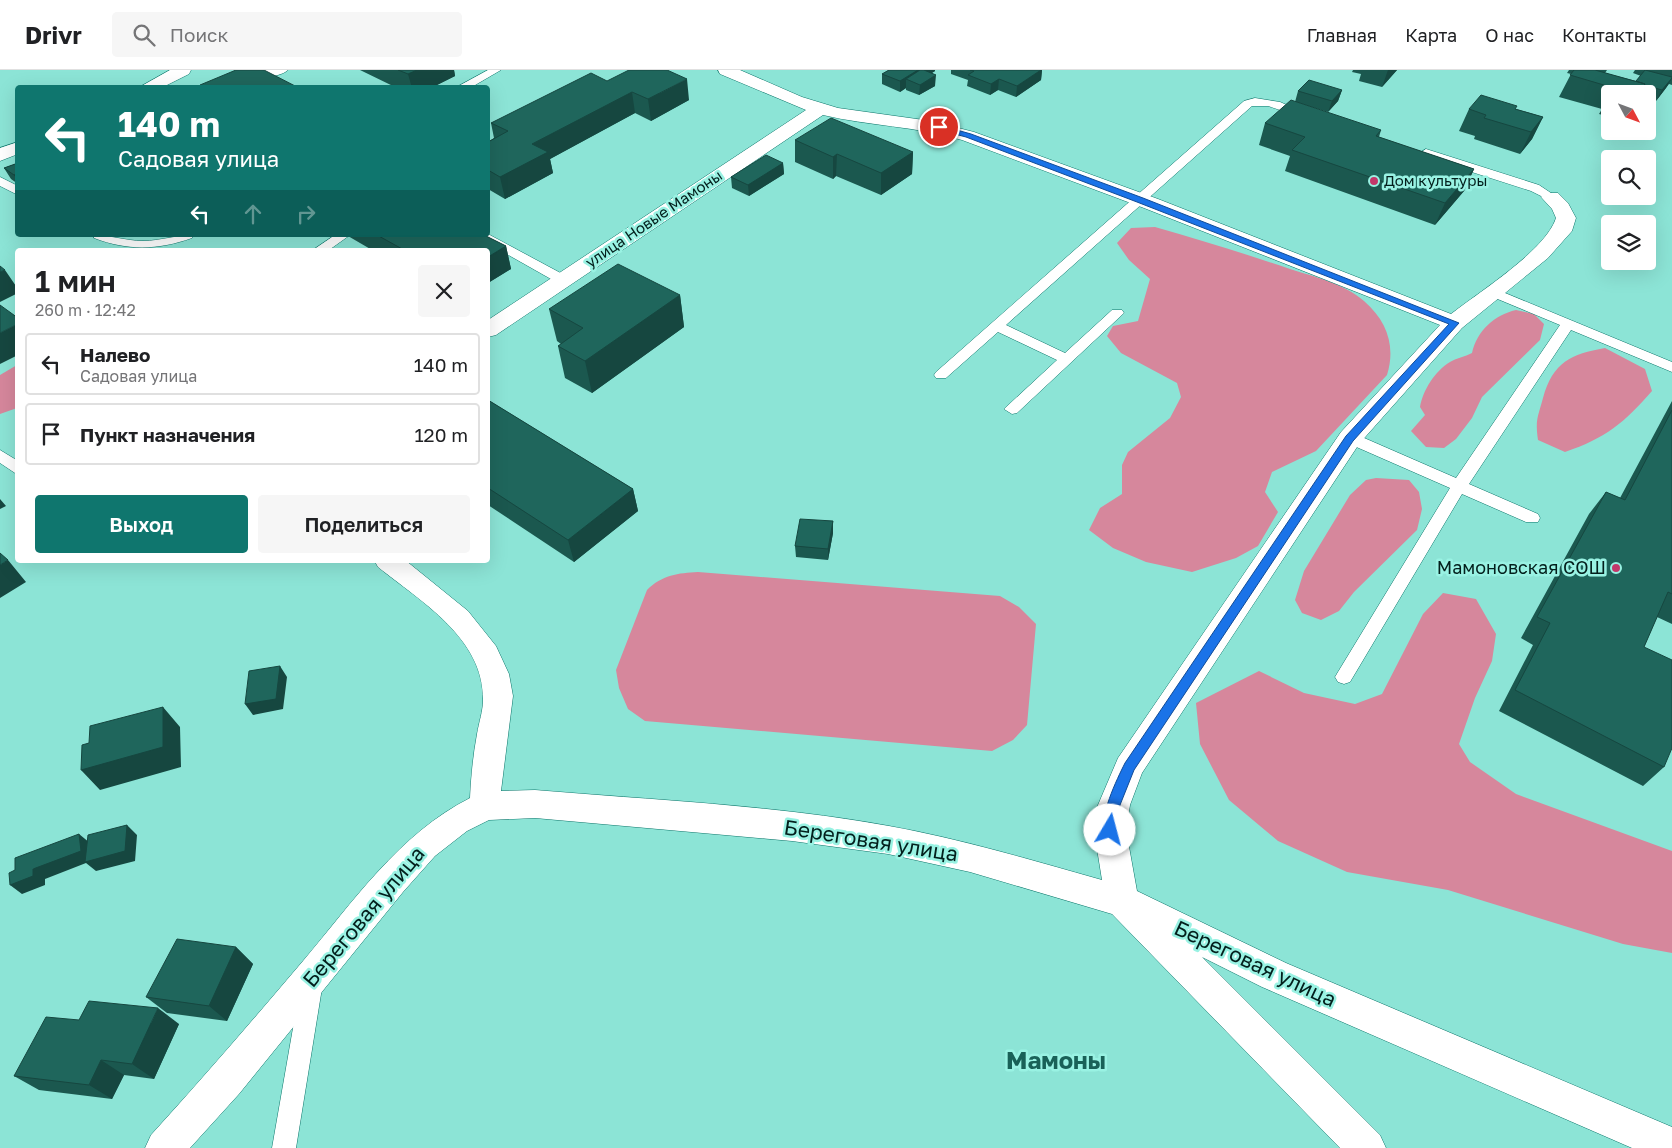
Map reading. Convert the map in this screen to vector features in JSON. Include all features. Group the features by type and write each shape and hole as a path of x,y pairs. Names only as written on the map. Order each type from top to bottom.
{"street":[{"path":"152,85 183,70"},
{"path":"726,70 820,109 951,130 1140,200 1454,323"},
{"name":"улица Новые Мамоны","path":"490,329 820,109"},
{"path":"0,155 15,148"},
{"path":"1366,1148 1122,901 1110,830 1114,805 1129,767 1350,438 1454,323 1541,254 1562,231 1566,218 1562,207 1551,196"},
{"path":"391,563 464,623 486,651 496,674 499,698 487,767 485,806"},
{"name":"Береговая улица","path":"164,1148 226,1081 391,881 424,846 456,821 485,806 535,804 792,827 888,840 970,857 1122,901 1274,975 1672,1146"}],"lane":[{"path":"246,70 258,74 283,70"},
{"path":"470,70 483,76"},
{"path":"466,85 496,70"},
{"path":"941,375 1248,103 1257,101 1267,103 1317,119"},
{"path":"1412,149 1535,188 1551,196"},
{"path":"0,181 15,189"},
{"path":"105,237 127,244 152,246 181,237"},
{"path":"323,248 339,237"},
{"path":"483,237 563,280"},
{"path":"1492,292 1672,367"},
{"path":"1012,408 1117,313"},
{"path":"1344,676 1459,486 1568,324"},
{"path":"996,326 1066,359"},
{"path":"1350,438 1532,518"},
{"path":"0,455 15,468"},
{"path":"284,1148 312,978"}],"shaded area":[{"path":"1155,227 1338,285 1356,295 1372,309 1384,326 1390,344 1390,364 1387,375 1316,451 1272,472 1265,492 1278,512 1258,546 1236,558 1192,572 1146,562 1113,548 1089,530 1100,508 1122,494 1122,465 1128,452 1170,418 1181,397 1177,383 1121,353 1107,336 1113,326 1138,321 1150,279 1129,260 1117,243 1131,228"},
{"path":"1516,310 1534,314 1544,324 1540,340 1482,397 1472,418 1456,439 1444,448 1426,447 1411,431 1425,415 1420,407 1430,382 1439,370 1450,362 1472,353 1482,331 1488,325 1508,312"},
{"path":"1605,348 1645,369 1652,391 1623,421 1603,435 1579,447 1565,452 1538,440 1538,418 1547,386 1552,376 1558,368 1573,357"},
{"path":"15,366 15,409 0,414 0,375"},
{"path":"1376,478 1409,480 1419,492 1422,509 1417,530 1354,592 1339,611 1321,620 1302,613 1295,600 1304,571 1350,495 1366,480"},
{"path":"698,572 1000,596 1019,607 1036,624 1027,725 1013,740 992,751 645,721 628,709 619,688 616,670 647,590 664,578"},
{"path":"1443,593 1476,599 1496,634 1492,661 1475,698 1459,744 1470,762 1516,794 1672,851 1672,953 1623,944 1448,890 1347,872 1278,841 1229,800 1200,744 1196,703 1259,671 1304,693 1355,704 1382,694 1423,614"}],"building":[{"path":"236,70 264,70 293,85 200,85"},
{"path":"398,70 417,70 408,74"},
{"path":"629,70 667,70 687,79 648,99 632,92 532,144 548,152 500,177 490,171 490,141 508,131 491,123 591,73 607,81"},
{"path":"889,70 918,70 900,81 882,74"},
{"path":"920,70 936,75 920,85 906,79"},
{"path":"970,70 1041,70 1017,86 999,79 991,84 968,75 974,71"},
{"path":"1574,70 1595,70 1645,84 1604,85 1570,75"},
{"path":"1645,70 1672,77 1662,90 1656,88 1656,85 1644,85 1636,81"},
{"path":"1309,80 1342,90 1332,101 1298,91"},
{"path":"1481,95 1517,106 1515,109 1543,117 1531,132 1484,118 1486,115 1469,109"},
{"path":"1291,100 1381,130 1376,136 1474,169 1445,203 1292,150 1305,137 1265,123"},
{"path":"831,118 913,152 881,173 837,154 833,157 795,140"},
{"path":"766,155 783,163 748,185 731,177"},
{"path":"15,164 15,174 14,175 4,168"},
{"path":"381,237 488,237 506,246 490,256 490,248 400,248"},
{"path":"618,264 680,295 585,361 558,346 583,328 549,309"},
{"path":"0,305 15,316 15,326 0,333"},
{"path":"490,401 633,489 568,540 490,489"},
{"name":"Мамоновская СОШ","path":"1672,410 1672,594 1668,592 1644,647 1672,660 1672,748 1664,767 1515,690 1550,623 1537,617 1606,492 1625,500"},
{"path":"800,519 833,521 828,549 795,546"},
{"path":"0,553 8,560 0,565"},
{"path":"280,666 276,699 245,704 249,671"},
{"path":"163,707 163,747 81,770 82,745 89,743 90,726"},
{"path":"127,825 125,851 85,862 88,835"},
{"path":"79,834 81,851 33,869 33,876 10,885 9,873 15,870 15,858"},
{"path":"177,939 236,947 209,1006 146,997"},
{"path":"89,1001 158,1008 132,1064 101,1060 89,1085 14,1076 46,1017 79,1020"}],"place":[{"name":"Дом культуры","path":"1374,181"},
{"name":"Мамоновская СОШ","path":"1616,568"}],"district":[{"name":"Мамоны","path":"1056,1061"}],"route":[{"path":"939,127 1140,200 1454,323 1350,438 1129,767 1114,805 1110,830"}]}
